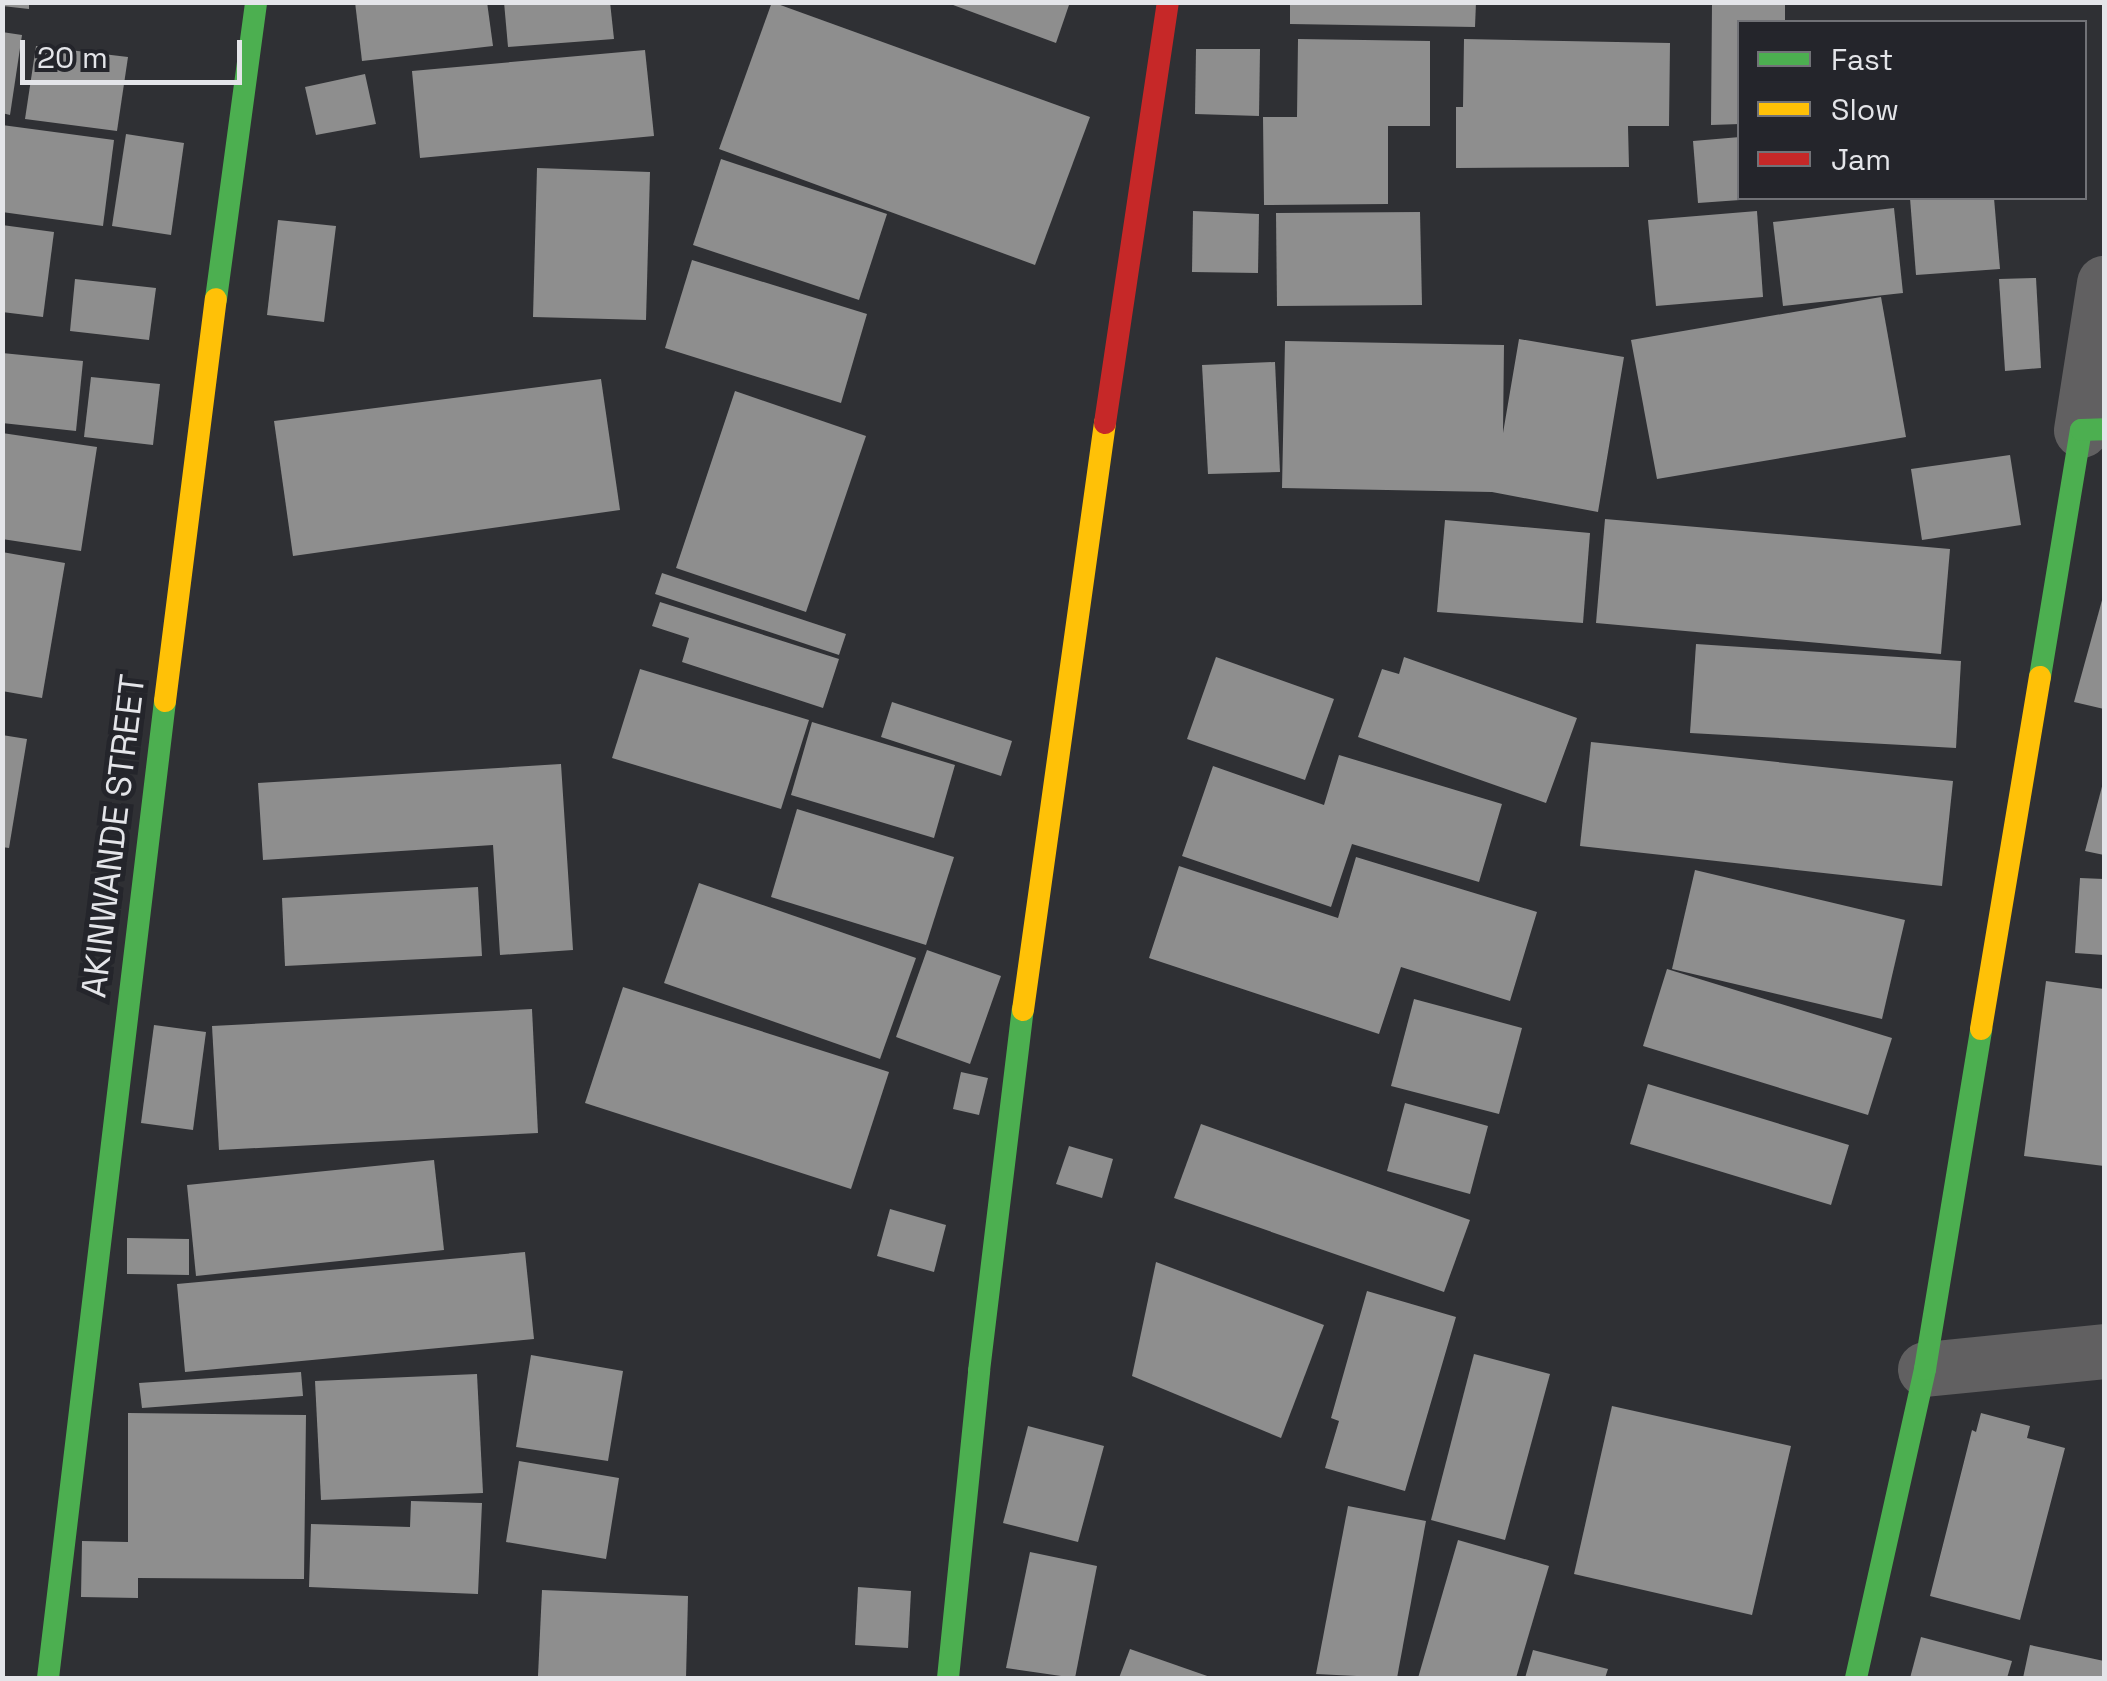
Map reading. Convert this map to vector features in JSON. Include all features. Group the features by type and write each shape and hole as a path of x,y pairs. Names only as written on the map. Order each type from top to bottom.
{"street":[{"name":"AKINWANDE STREET","path":"48,1678 183,550 256,2"},
{"path":"948,1678 979,1371 1048,808 1168,2"},
{"path":"1856,1678 1925,1368 2093,430 2104,283"},
{"path":"1925,1368 2104,1352"}],"building":[{"path":"2,2 29,2 29,9 2,6"},
{"path":"355,2 487,2 493,46 362,61"},
{"path":"504,2 610,2 614,39 508,47"},
{"path":"772,2 1090,117 1035,265 719,149"},
{"path":"945,2 1070,2 1056,43"},
{"path":"1290,2 1476,2 1475,27 1290,24"},
{"path":"1712,2 1785,2 1785,20 1737,20 1737,124 1711,125"},
{"path":"2,32 22,35 10,115 2,113"},
{"path":"1298,39 1430,41 1430,126 1388,126 1388,204 1264,205 1263,117 1297,117"},
{"path":"1464,39 1670,43 1669,126 1628,126 1629,167 1456,168 1456,107 1463,107"},
{"path":"36,46 128,57 117,131 25,119"},
{"path":"1196,49 1260,49 1259,116 1195,114"},
{"path":"645,50 654,136 420,158 412,71"},
{"path":"365,74 376,124 316,135 305,87"},
{"path":"2,125 114,140 103,226 2,212"},
{"path":"126,134 184,143 171,235 112,226"},
{"path":"1737,137 1740,200 1698,203 1693,141"},
{"path":"721,159 887,214 859,300 693,245"},
{"path":"537,168 650,172 646,320 533,317"},
{"path":"1910,200 1994,200 2000,269 1916,275"},
{"path":"1894,208 1903,293 1783,306 1773,222"},
{"path":"1193,211 1259,214 1258,273 1192,272"},
{"path":"1757,211 1763,297 1656,306 1648,220"},
{"path":"1420,212 1422,305 1277,306 1276,213"},
{"path":"278,220 336,226 324,322 267,315"},
{"path":"2,225 54,232 43,317 2,312"},
{"path":"692,260 867,314 841,403 665,348"},
{"path":"2036,278 2041,368 2005,371 1999,279"},
{"path":"75,279 156,288 149,340 70,331"},
{"path":"1881,297 1906,437 1657,479 1631,340"},
{"path":"1519,339 1624,357 1598,512 1492,492 1282,488 1285,341 1504,345 1503,433"},
{"path":"2,353 83,361 76,431 2,423"},
{"path":"1275,362 1280,472 1208,474 1202,365"},
{"path":"91,377 160,384 153,445 84,437"},
{"path":"601,379 620,510 293,556 274,421"},
{"path":"735,391 866,436 806,612 676,568"},
{"path":"2,433 97,447 81,551 2,539"},
{"path":"2010,455 2021,525 1922,540 1911,469"},
{"path":"1605,519 1950,549 1941,654 1596,623"},
{"path":"1445,520 1590,533 1583,623 1437,612"},
{"path":"2,552 65,563 42,698 2,691"},
{"path":"662,573 846,634 839,655 655,594"},
{"path":"2104,593 2104,709 2074,702"},
{"path":"660,602 839,659 823,708 682,662 689,638 652,626"},
{"path":"1696,644 1961,661 1956,748 1690,733"},
{"path":"1216,657 1334,699 1305,780 1187,739"},
{"path":"1404,657 1577,718 1546,803 1358,737 1382,669 1399,674"},
{"path":"640,669 809,720 781,809 612,758"},
{"path":"892,702 1012,741 1001,776 881,737"},
{"path":"812,722 955,765 934,838 791,795"},
{"path":"2,735 27,739 9,848 2,847"},
{"path":"1591,742 1953,781 1942,886 1580,846"},
{"path":"1339,755 1502,804 1479,882 1352,844 1331,907 1182,856 1213,766 1324,805"},
{"path":"561,764 573,950 500,955 493,845 263,860 258,783"},
{"path":"2104,779 2104,855 2085,851"},
{"path":"797,809 954,857 926,945 771,897"},
{"path":"1356,857 1537,912 1510,1001 1401,967 1379,1034 1149,958 1179,866 1338,918"},
{"path":"1695,870 1905,920 1882,1019 1672,969"},
{"path":"2080,878 2104,879 2104,955 2075,953"},
{"path":"699,883 916,958 880,1059 664,983"},
{"path":"478,887 482,956 285,966 282,898"},
{"path":"927,950 1001,976 970,1064 896,1037"},
{"path":"1667,969 1892,1038 1868,1115 1643,1046"},
{"path":"2046,981 2104,989 2104,1166 2024,1156"},
{"path":"623,987 889,1072 851,1189 585,1103"},
{"path":"1414,999 1522,1028 1499,1114 1391,1086"},
{"path":"532,1009 538,1133 219,1150 212,1026"},
{"path":"154,1025 206,1032 193,1130 141,1123"},
{"path":"961,1072 988,1078 979,1115 953,1109"},
{"path":"1648,1084 1849,1145 1831,1205 1630,1144"},
{"path":"1405,1103 1488,1126 1470,1194 1387,1171"},
{"path":"1201,1124 1470,1220 1444,1292 1174,1198"},
{"path":"1069,1146 1113,1159 1102,1198 1056,1184"},
{"path":"434,1160 444,1250 196,1276 187,1185"},
{"path":"890,1209 946,1225 934,1272 877,1256"},
{"path":"127,1238 189,1239 189,1275 127,1274"},
{"path":"525,1252 534,1339 185,1372 177,1284"},
{"path":"1156,1262 1324,1325 1281,1438 1132,1376"},
{"path":"1367,1291 1456,1317 1405,1491 1325,1468 1339,1421 1331,1418"},
{"path":"1474,1354 1550,1374 1505,1540 1431,1520"},
{"path":"531,1355 623,1371 608,1461 516,1447"},
{"path":"301,1372 303,1396 142,1408 139,1383"},
{"path":"477,1374 483,1493 321,1500 315,1381"},
{"path":"1612,1406 1791,1446 1752,1615 1574,1574"},
{"path":"128,1413 306,1415 304,1579 138,1578 138,1598 81,1597 82,1541 128,1542"},
{"path":"1981,1413 2030,1426 2027,1438 2065,1448 2020,1620 1930,1596 1972,1430 1976,1432"},
{"path":"1028,1426 1104,1446 1078,1542 1003,1523"},
{"path":"519,1461 619,1478 606,1559 506,1542"},
{"path":"411,1501 482,1503 478,1594 309,1587 311,1524 410,1527"},
{"path":"1348,1506 1426,1521 1397,1678 1316,1674"},
{"path":"1458,1540 1549,1566 1516,1678 1418,1678"},
{"path":"1030,1552 1097,1566 1075,1678 1006,1668"},
{"path":"858,1587 911,1591 908,1648 855,1645"},
{"path":"542,1590 688,1596 686,1678 538,1676"},
{"path":"1921,1637 2012,1661 2007,1678 1910,1678"},
{"path":"2030,1645 2104,1661 2104,1678 2023,1678"},
{"path":"1130,1649 1213,1678 1119,1678"},
{"path":"1533,1650 1608,1669 1605,1678 1525,1678"}],"traffic: fast":[{"path":"216,299 256,2"},
{"path":"2040,677 2081,430 2104,429"},
{"path":"48,1678 165,701"},
{"path":"948,1678 979,1371 1023,1010"},
{"path":"1856,1678 1925,1369 1981,1029"}],"traffic: slow":[{"path":"165,701 216,299"},
{"path":"1023,1010 1105,423"},
{"path":"1981,1029 2040,677"}],"traffic: jam":[{"path":"1105,423 1168,2"}]}
